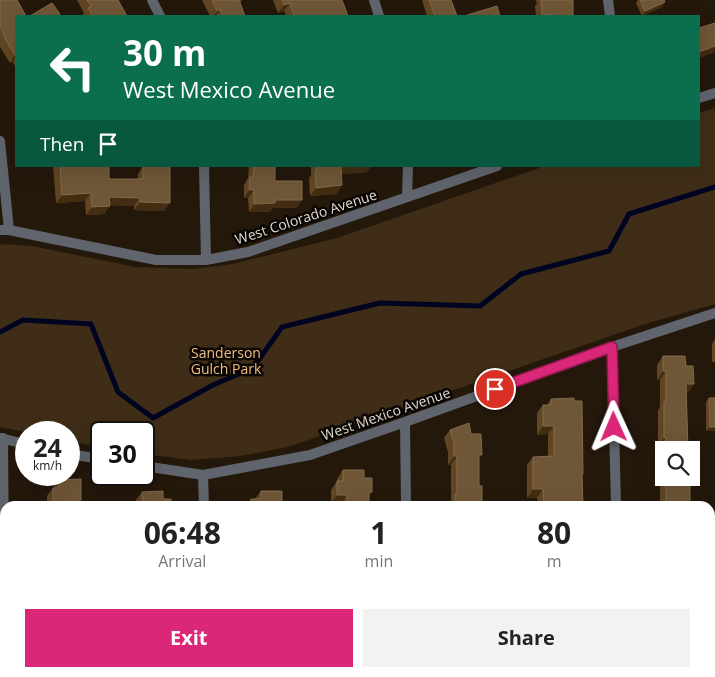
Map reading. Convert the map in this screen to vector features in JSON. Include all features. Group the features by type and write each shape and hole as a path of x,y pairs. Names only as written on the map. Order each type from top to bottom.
{"street":[{"path":"152,0 160,15"},
{"path":"374,0 379,15"},
{"path":"608,0 610,15"},
{"path":"700,98 715,93"},
{"path":"0,141 5,230"},
{"path":"204,167 206,260"},
{"path":"407,197 408,167"},
{"name":"West Colorado Avenue","path":"5,230 156,260 206,260 248,252 494,167"},
{"name":"West Mexico Avenue","path":"155,468 203,475 310,455 612,347 715,313"},
{"path":"612,347 616,501"},
{"path":"405,422 406,501"},
{"path":"3,501 2,438 15,441"},
{"path":"203,475 204,501"}],"green space":[{"name":"Sanderson Gulch Park","path":"715,108 715,304 651,322 288,447 240,456 191,460 155,455 155,421 90,421 90,445 80,443 80,421 15,421 15,430 0,427 0,244 32,246 135,267 193,269 233,264 337,238 542,167 700,167 700,113"}],"building":[{"path":"0,0 17,0 25,15 15,15 15,55 7,42 0,25"},
{"path":"87,0 118,0 126,15 92,15 88,8 91,6"},
{"path":"212,0 239,0 245,15 223,15 220,9 217,11"},
{"path":"282,0 342,0 348,15 294,15 290,3 284,5"},
{"path":"429,0 451,0 457,15 435,15"},
{"path":"541,0 573,0 573,15 542,15"},
{"path":"640,0 664,0 665,2 645,11"},
{"path":"52,3 60,14 58,15 32,15"},
{"path":"497,6 500,15 467,15"},
{"path":"715,23 715,46 700,52 700,28"},
{"path":"60,167 109,167 109,179 143,179 143,167 170,167 170,203 140,202 140,198 109,197 110,206 92,207 91,193 62,195"},
{"path":"254,167 275,167 275,181 302,181 302,200 275,200 275,203 254,204 254,190 249,190 250,177 253,177"},
{"path":"317,167 341,167 342,185 316,188 315,170 317,170"},
{"path":"663,356 685,356 686,366 693,366 694,384 686,384 688,441 666,441 666,438 664,438 666,371 663,371"},
{"path":"574,398 574,401 582,401 583,501 544,501 543,489 533,489 533,457 554,456 554,426 543,426 543,405 551,405 551,399"},
{"path":"709,398 715,398 715,427 710,427"},
{"path":"469,423 471,434 481,434 482,455 479,455 479,486 482,486 482,501 455,501 455,494 457,494 457,456 454,456 454,443 450,430"},
{"path":"343,470 364,470 364,478 372,478 372,492 369,493 369,501 347,501 347,495 337,495 337,481 343,481"},
{"path":"81,479 81,500 53,501 53,488 59,488 59,486 80,486"},
{"path":"666,486 690,486 690,501 666,501"},
{"path":"163,491 163,499 171,499 171,501 143,501 142,492"},
{"path":"261,491 282,491 282,501 251,501 251,499 261,499"}],"waterway":[{"path":"0,332 23,320 91,324 118,392 153,418 213,385 253,368 282,327 380,303 480,306 521,274 609,251 629,214 715,187"}],"route":[{"path":"495,389 612,347 614,427"}]}
